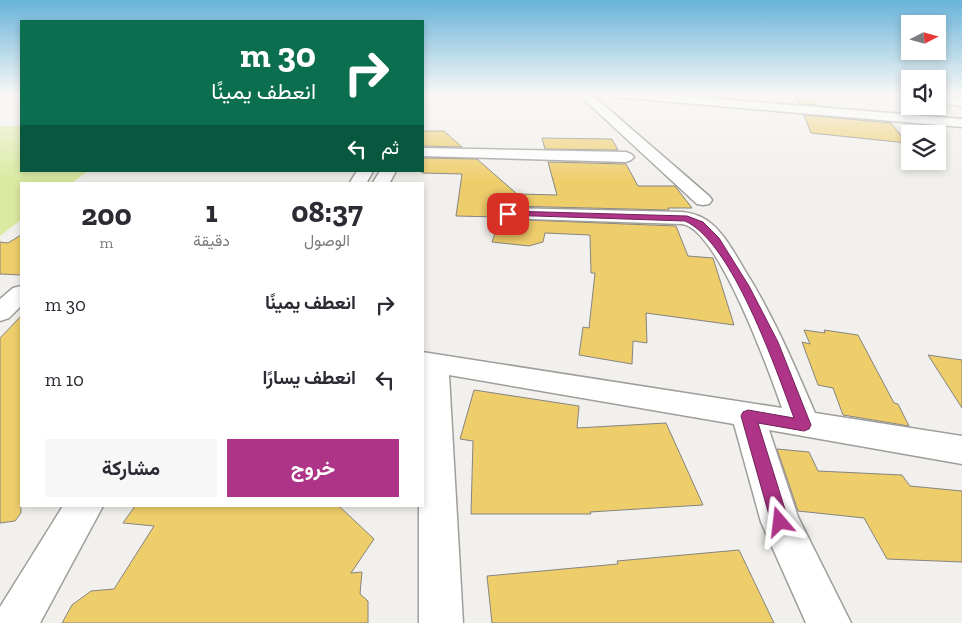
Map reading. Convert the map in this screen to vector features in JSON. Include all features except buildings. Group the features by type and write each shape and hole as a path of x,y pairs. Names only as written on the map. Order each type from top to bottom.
{"street":[{"path":"617,123 703,200"},
{"path":"424,152 626,157"},
{"path":"508,214 687,218 700,224 715,240 744,286 772,342 804,425"},
{"path":"0,285 20,288"},
{"path":"0,313 20,294"},
{"path":"441,623 428,362 962,450"},
{"path":"748,416 780,522 829,623"},
{"path":"16,623 83,507"}],"green space":[{"path":"0,126 20,126 20,172 87,172 74,182 20,182 20,221 0,236"}],"route":[{"path":"508,214 687,218 700,224 715,240 744,286 772,342 804,425 748,416 780,522"}]}
